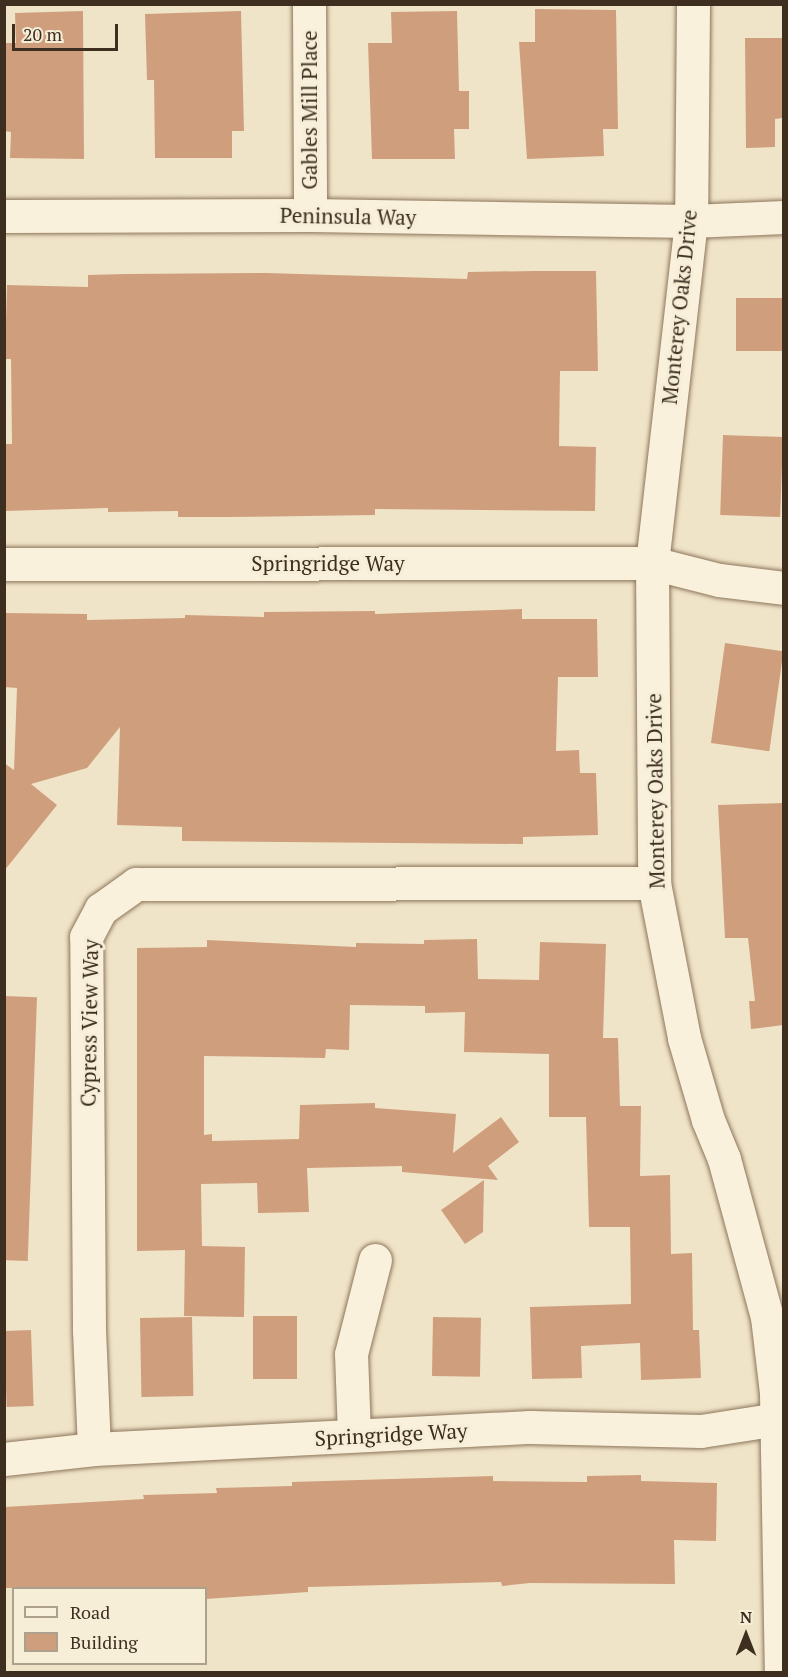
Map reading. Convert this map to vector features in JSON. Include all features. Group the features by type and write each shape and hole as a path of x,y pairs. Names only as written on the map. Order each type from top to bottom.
{"street":[{"name":"Gables Mill Place","path":"309,4 309,215"},
{"name":"Monterey Oaks Drive","path":"693,4 691,221 652,563 654,883 684,1038 708,1120 724,1159 767,1317 780,1419 781,1672"},
{"name":"Peninsula Way","path":"4,216 309,215 691,221 783,217"},
{"name":"Springridge Way","path":"4,564 652,563 719,580 783,588"},
{"name":"Cypress View Way","path":"94,1449 89,1331 86,937 101,909 136,884 654,883"},
{"path":"354,1436 351,1354 375,1260"},
{"name":"Springridge Way","path":"4,1459 94,1449 530,1427 701,1431 780,1419"}],"building":[{"path":"535,9 616,10 618,129 603,129 604,156 527,159 519,42 535,42"},
{"path":"83,11 84,159 10,158 11,132 4,131 4,43 16,43 15,13"},
{"path":"241,11 244,131 232,131 232,158 155,158 154,80 147,80 145,14"},
{"path":"457,11 459,91 469,91 469,129 454,129 455,159 372,159 368,43 392,43 391,12"},
{"path":"745,38 783,38 783,118 775,119 775,147 746,148"},
{"path":"596,271 598,371 560,371 559,446 596,447 595,511 375,509 375,515 178,517 178,511 108,512 108,508 4,511 4,444 12,444 11,359 5,359 7,285 88,287 88,275 125,274 266,273 467,279 468,272"},
{"path":"736,298 783,298 783,351 736,351"},
{"path":"723,435 783,437 780,517 720,515"},
{"path":"522,609 522,619 597,619 598,677 558,677 556,751 579,750 580,773 596,773 598,835 523,837 523,844 182,841 182,827 117,825 120,727 87,768 31,784 57,805 4,871 4,763 14,770 17,688 4,687 4,613 87,614 87,620 185,618 185,615 264,617 264,612 375,611 375,614"},
{"path":"725,643 783,651 769,751 711,743"},
{"path":"783,803 783,1025 751,1029 749,1001 755,1001 748,938 725,938 718,805"},
{"path":"477,939 478,979 539,980 540,942 606,944 603,1038 618,1038 620,1106 641,1106 640,1176 670,1175 671,1254 692,1253 693,1330 699,1330 701,1378 641,1380 640,1343 581,1346 582,1378 532,1379 530,1307 631,1304 630,1227 589,1227 586,1117 549,1117 549,1054 464,1052 465,1012 425,1013 425,1006 350,1005 349,1050 326,1049 325,1058 204,1056 204,1135 212,1134 212,1141 299,1139 300,1105 375,1103 375,1108 456,1114 453,1153 501,1117 519,1142 488,1166 498,1180 402,1172 402,1166 307,1168 309,1212 258,1213 257,1183 201,1184 202,1246 245,1247 244,1317 184,1316 185,1250 137,1251 137,948 207,947 207,940 356,947 356,943 424,944 424,940"},
{"path":"4,996 37,997 28,1261 4,1260"},
{"path":"484,1180 483,1232 465,1244 441,1210"},
{"path":"253,1316 297,1316 297,1379 253,1379"},
{"path":"192,1317 193,1396 141,1397 140,1318"},
{"path":"433,1317 481,1318 480,1377 432,1376"},
{"path":"31,1330 34,1406 7,1407 4,1331"},
{"path":"641,1475 641,1481 717,1483 716,1541 674,1540 675,1584 530,1583 502,1586 501,1582 308,1587 308,1592 207,1599 207,1587 4,1588 4,1507 144,1499 143,1495 217,1493 216,1488 292,1486 292,1482 493,1476 493,1481 587,1482 587,1476"}]}
